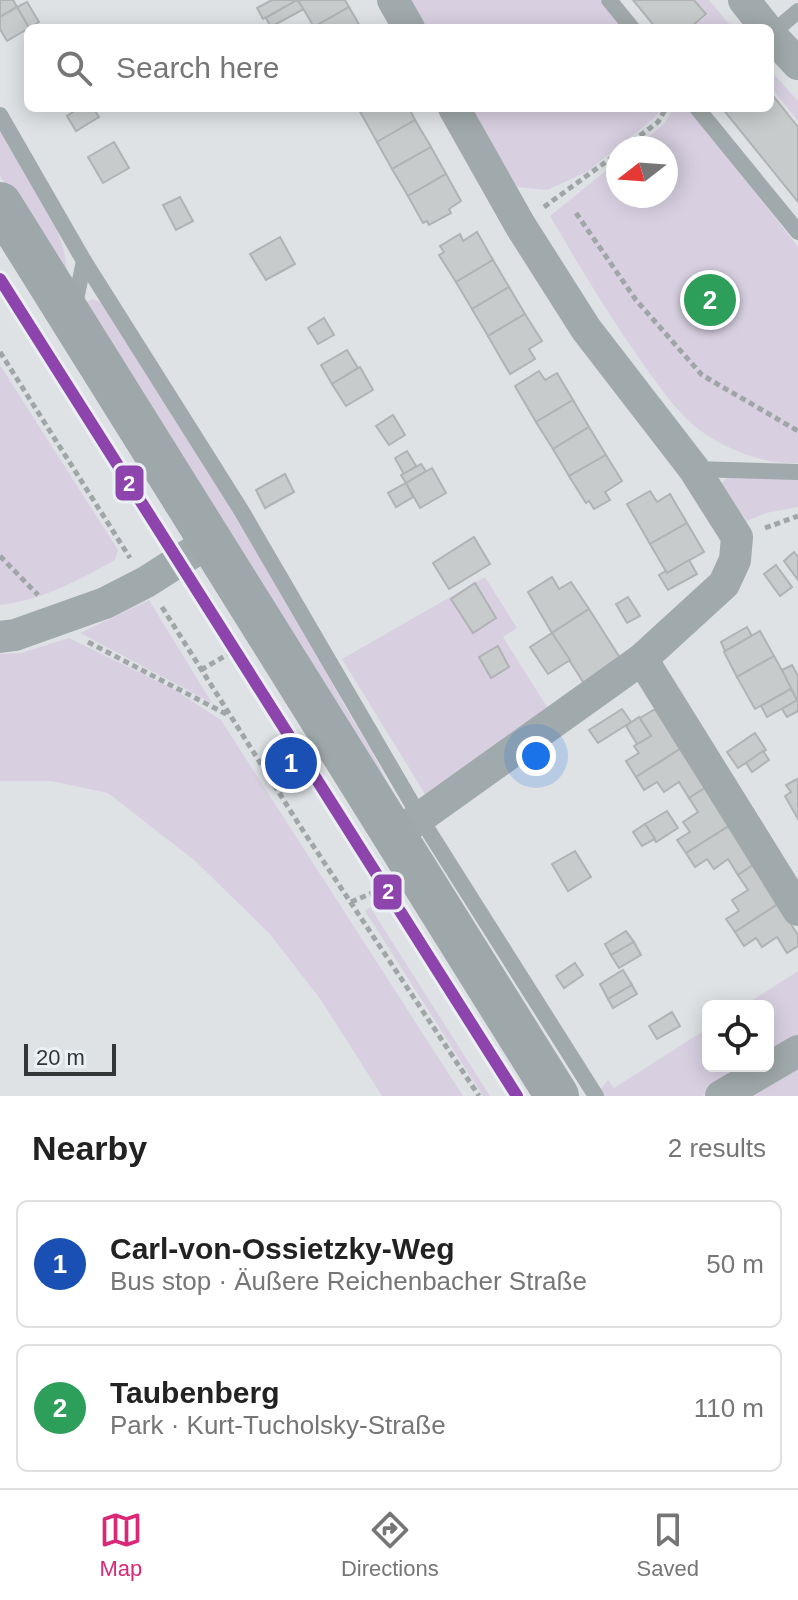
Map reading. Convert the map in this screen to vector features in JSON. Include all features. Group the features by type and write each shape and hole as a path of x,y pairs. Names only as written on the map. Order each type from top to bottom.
{"street":[{"path":"393,0 407,24"},
{"path":"774,39 798,64"},
{"path":"407,828 642,659 724,584 735,560 737,537 694,469 586,329 520,225 456,112"},
{"path":"0,204 212,540 407,828 486,952 557,1096"},
{"path":"0,637 15,635 105,603 146,582 212,540"},
{"path":"642,659 798,910"},
{"path":"721,1096 798,1051"}],"lane":[{"path":"609,0 629,24"},
{"path":"759,24 798,11"},
{"path":"700,112 798,232"},
{"path":"0,115 84,261 241,510 407,828"},
{"path":"72,322 84,261"},
{"path":"694,469 798,472"},
{"path":"486,952 596,1096"}],"path":[{"path":"640,136 658,122 664,112"},
{"path":"520,225 606,162"},
{"path":"576,213 636,300 702,375 798,431"},
{"path":"0,352 300,826 479,1096"},
{"path":"86,641 230,716"}],"shaded area":[{"path":"408,0 600,0 620,24 422,24"},
{"path":"696,0 709,0 729,24 697,24 708,15"},
{"path":"774,74 798,101 798,121 774,91"},
{"path":"472,112 658,112 632,136 606,136 606,157 587,172 547,190 517,187"},
{"path":"672,112 692,112 798,247 798,463 770,461 741,453 714,440 684,416 664,394 629,343 550,216 606,171 606,208 678,208 678,136 650,136 664,124"},
{"path":"0,123 53,219 65,259 67,279 0,176"},
{"path":"93,299 107,306 227,497 390,790 84,303"},
{"path":"0,365 118,550 115,560 74,582 30,599 0,605"},
{"path":"726,478 798,478 798,507 766,513 747,521 721,485"},
{"path":"485,577 517,628 503,637 554,718 425,794 342,659"},
{"path":"149,600 212,703 80,633"},
{"path":"69,638 175,690 221,720 463,1096 382,1096 321,1000 269,933 195,861 108,793 51,781 0,781 0,654 21,653"},
{"path":"370,907 490,1096 483,1096 365,911"},
{"path":"798,971 798,1037 774,1051 774,1000 752,1000"},
{"path":"702,1032 702,1072 741,1072 702,1096 600,1096 598,1092 608,1080 614,1088"},
{"path":"798,1069 798,1096 753,1096"}],"building":[{"path":"0,0 13,0 17,7 0,17"},
{"path":"272,0 297,0 263,19 257,8"},
{"path":"297,0 304,9 276,24 269,24 266,18"},
{"path":"298,0 345,0 349,7 319,24 312,24"},
{"path":"633,0 694,0 706,14 695,24 653,24"},
{"path":"27,2 39,22 27,24 17,7"},
{"path":"17,7 27,24 24,24 24,31 7,41 0,29 0,17"},
{"path":"349,7 359,24 319,24"},
{"path":"774,97 798,127 798,202 725,112 774,112"},
{"path":"73,112 96,112 99,117 76,131 67,116"},
{"path":"360,112 411,112 415,120 377,142"},
{"path":"415,120 431,147 392,169 377,142"},
{"path":"114,142 129,168 103,183 88,157"},
{"path":"431,147 446,174 408,196 392,169"},
{"path":"446,174 461,201 449,209 451,213 429,225 427,221 423,223 408,196"},
{"path":"180,197 193,221 176,230 163,205"},
{"path":"477,232 493,260 456,282 439,255 444,252 440,246 460,234 463,241"},
{"path":"280,237 295,264 266,280 250,254"},
{"path":"493,260 509,287 472,309 456,282"},
{"path":"509,287 525,314 488,336 472,309"},
{"path":"525,314 542,341 529,349 535,359 510,374 488,336"},
{"path":"324,318 334,335 318,344 308,328"},
{"path":"347,350 358,368 332,384 321,365"},
{"path":"360,367 373,390 346,406 332,384"},
{"path":"539,371 545,380 557,373 573,400 536,422 515,386"},
{"path":"573,400 589,427 553,449 536,422"},
{"path":"393,415 405,435 389,445 376,426"},
{"path":"589,427 606,455 569,476 553,449"},
{"path":"407,451 416,466 404,474 395,458"},
{"path":"606,455 622,481 605,492 610,500 594,509 589,501 586,503 569,476"},
{"path":"421,464 426,471 406,483 401,475"},
{"path":"432,468 446,493 420,508 406,483"},
{"path":"285,474 294,492 265,508 256,490"},
{"path":"406,483 413,497 396,507 388,493"},
{"path":"650,491 657,502 670,494 687,523 650,544 627,504"},
{"path":"687,523 704,552 667,573 650,544"},
{"path":"474,537 490,564 449,589 433,563"},
{"path":"794,552 798,557 798,580 784,561"},
{"path":"689,560 697,574 668,590 659,575"},
{"path":"776,565 792,587 780,596 764,574"},
{"path":"552,577 559,589 571,582 589,609 552,633 528,592"},
{"path":"475,583 496,618 473,633 451,599"},
{"path":"628,597 640,616 627,623 616,604"},
{"path":"589,609 622,661 585,685 552,633"},
{"path":"747,627 752,636 725,651 721,642"},
{"path":"760,631 774,656 737,677 724,652"},
{"path":"552,633 570,660 548,674 530,647"},
{"path":"498,646 509,667 491,678 479,657"},
{"path":"774,656 792,688 755,709 737,677"},
{"path":"792,665 798,676 798,711 787,717 782,709 797,700 782,670"},
{"path":"791,689 797,700 767,717 761,706"},
{"path":"622,709 631,722 598,743 589,730"},
{"path":"655,709 680,749 636,777 626,761 639,753 634,746 651,736 640,718"},
{"path":"639,717 651,736 637,744 626,726"},
{"path":"755,733 766,750 738,768 727,752"},
{"path":"680,749 705,788 689,798 679,782 664,792 657,782 644,790 636,777"},
{"path":"763,751 769,760 752,772 746,763"},
{"path":"797,779 798,819 785,796 791,792 786,785"},
{"path":"705,788 729,826 686,853 677,840 690,832 683,822 698,812 689,798"},
{"path":"667,811 678,828 656,842 645,824"},
{"path":"645,824 655,839 642,846 633,832"},
{"path":"729,826 753,865 738,875 728,859 714,869 707,859 695,867 686,853"},
{"path":"575,851 591,877 568,891 552,864"},
{"path":"753,865 778,904 735,932 726,919 739,911 732,900 748,890 738,875"},
{"path":"778,904 798,935 798,946 787,953 777,937 762,947 756,938 744,946 735,932"},
{"path":"626,931 634,942 611,955 605,944"},
{"path":"634,942 641,955 619,968 611,955"},
{"path":"575,963 583,975 564,988 556,976"},
{"path":"623,970 632,985 608,999 600,984"},
{"path":"632,985 637,994 613,1008 608,999"},
{"path":"672,1012 680,1026 657,1039 649,1026"}],"tram line":[{"name":"2","path":"0,279 517,1096"}],"place":[{"name":"Taubenberg","path":"710,300"},
{"name":"Carl-von-Ossietzky-Weg","path":"291,763"}]}
